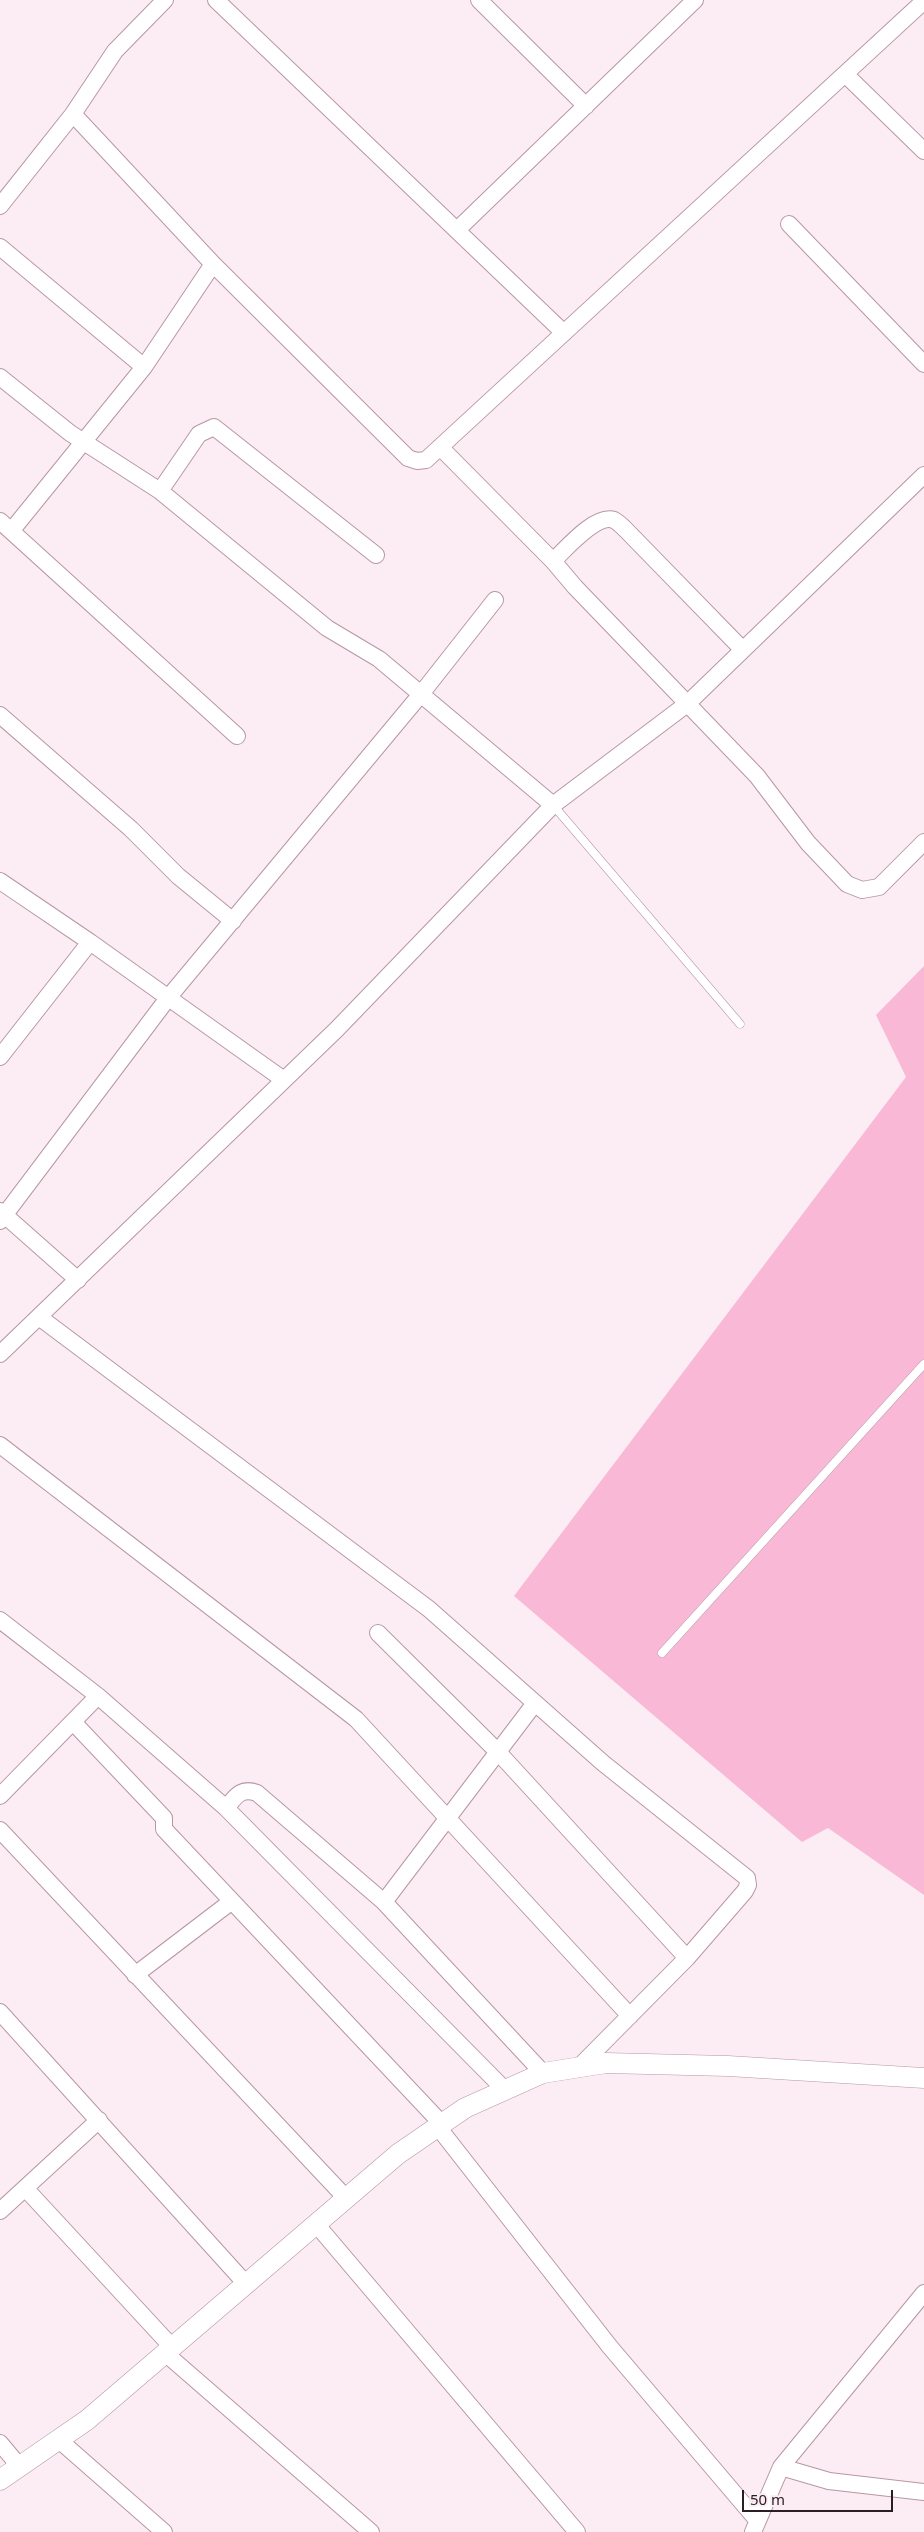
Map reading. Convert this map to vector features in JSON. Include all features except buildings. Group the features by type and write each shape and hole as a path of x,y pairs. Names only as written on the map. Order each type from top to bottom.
{"street":[{"path":"0,206 73,114 115,51 165,0"},
{"path":"216,0 564,333"},
{"path":"478,0 586,106"},
{"path":"457,230 696,0"},
{"path":"73,114 213,264 408,458 417,461 426,460 924,1"},
{"path":"845,74 924,151"},
{"path":"789,224 924,364"},
{"path":"0,247 144,367"},
{"path":"213,264 144,367 83,440 6,526 237,736"},
{"path":"0,377 70,433 160,491 327,628 379,659 553,805"},
{"path":"160,491 199,434 214,427 376,555"},
{"path":"440,447 553,561 575,587 757,776 808,843 847,884 862,890 879,887 924,842"},
{"path":"0,1354 337,1029 553,805 687,704 924,475"},
{"path":"553,561 594,523 604,519 613,520 626,530 743,650"},
{"path":"78,1280 2,1216 168,998 422,694 495,600"},
{"path":"0,715 131,829 178,876 232,921"},
{"path":"0,881 90,942 284,1080"},
{"path":"0,1057 90,942"},
{"path":"39,1317 429,1609 603,1763 747,1878 748,1884 745,1890 687,1958 579,2067"},
{"path":"0,1445 356,1719 630,2016"},
{"path":"0,1620 98,1696 226,1808 505,2090"},
{"path":"378,1633 498,1752 687,1958"},
{"path":"0,1796 98,1696"},
{"path":"384,1902 536,1704"},
{"path":"72,1722 164,1818 164,1829 440,2125 610,2348 755,2526 781,2467 924,2293"},
{"path":"226,1808 240,1791 248,1790 257,1793 384,1902 543,2073"},
{"path":"0,1830 346,2198"},
{"path":"135,1975 232,1901"},
{"path":"0,2012 247,2284"},
{"path":"0,2480 88,2420 398,2154 465,2108 543,2073 606,2064 728,2066 924,2078"},
{"path":"0,2212 99,2120"},
{"path":"26,2188 169,2350 371,2532"},
{"path":"316,2224 578,2532"},
{"path":"59,2440 164,2532"},
{"path":"0,2443 20,2467"},
{"path":"781,2467 828,2481 924,2492"}],"lane":[{"path":"553,805 740,1024"},
{"path":"662,1653 924,1364"}],"shaded area":[{"path":"924,966 924,1895 828,1828 802,1842 514,1596 906,1077 876,1015"}]}
